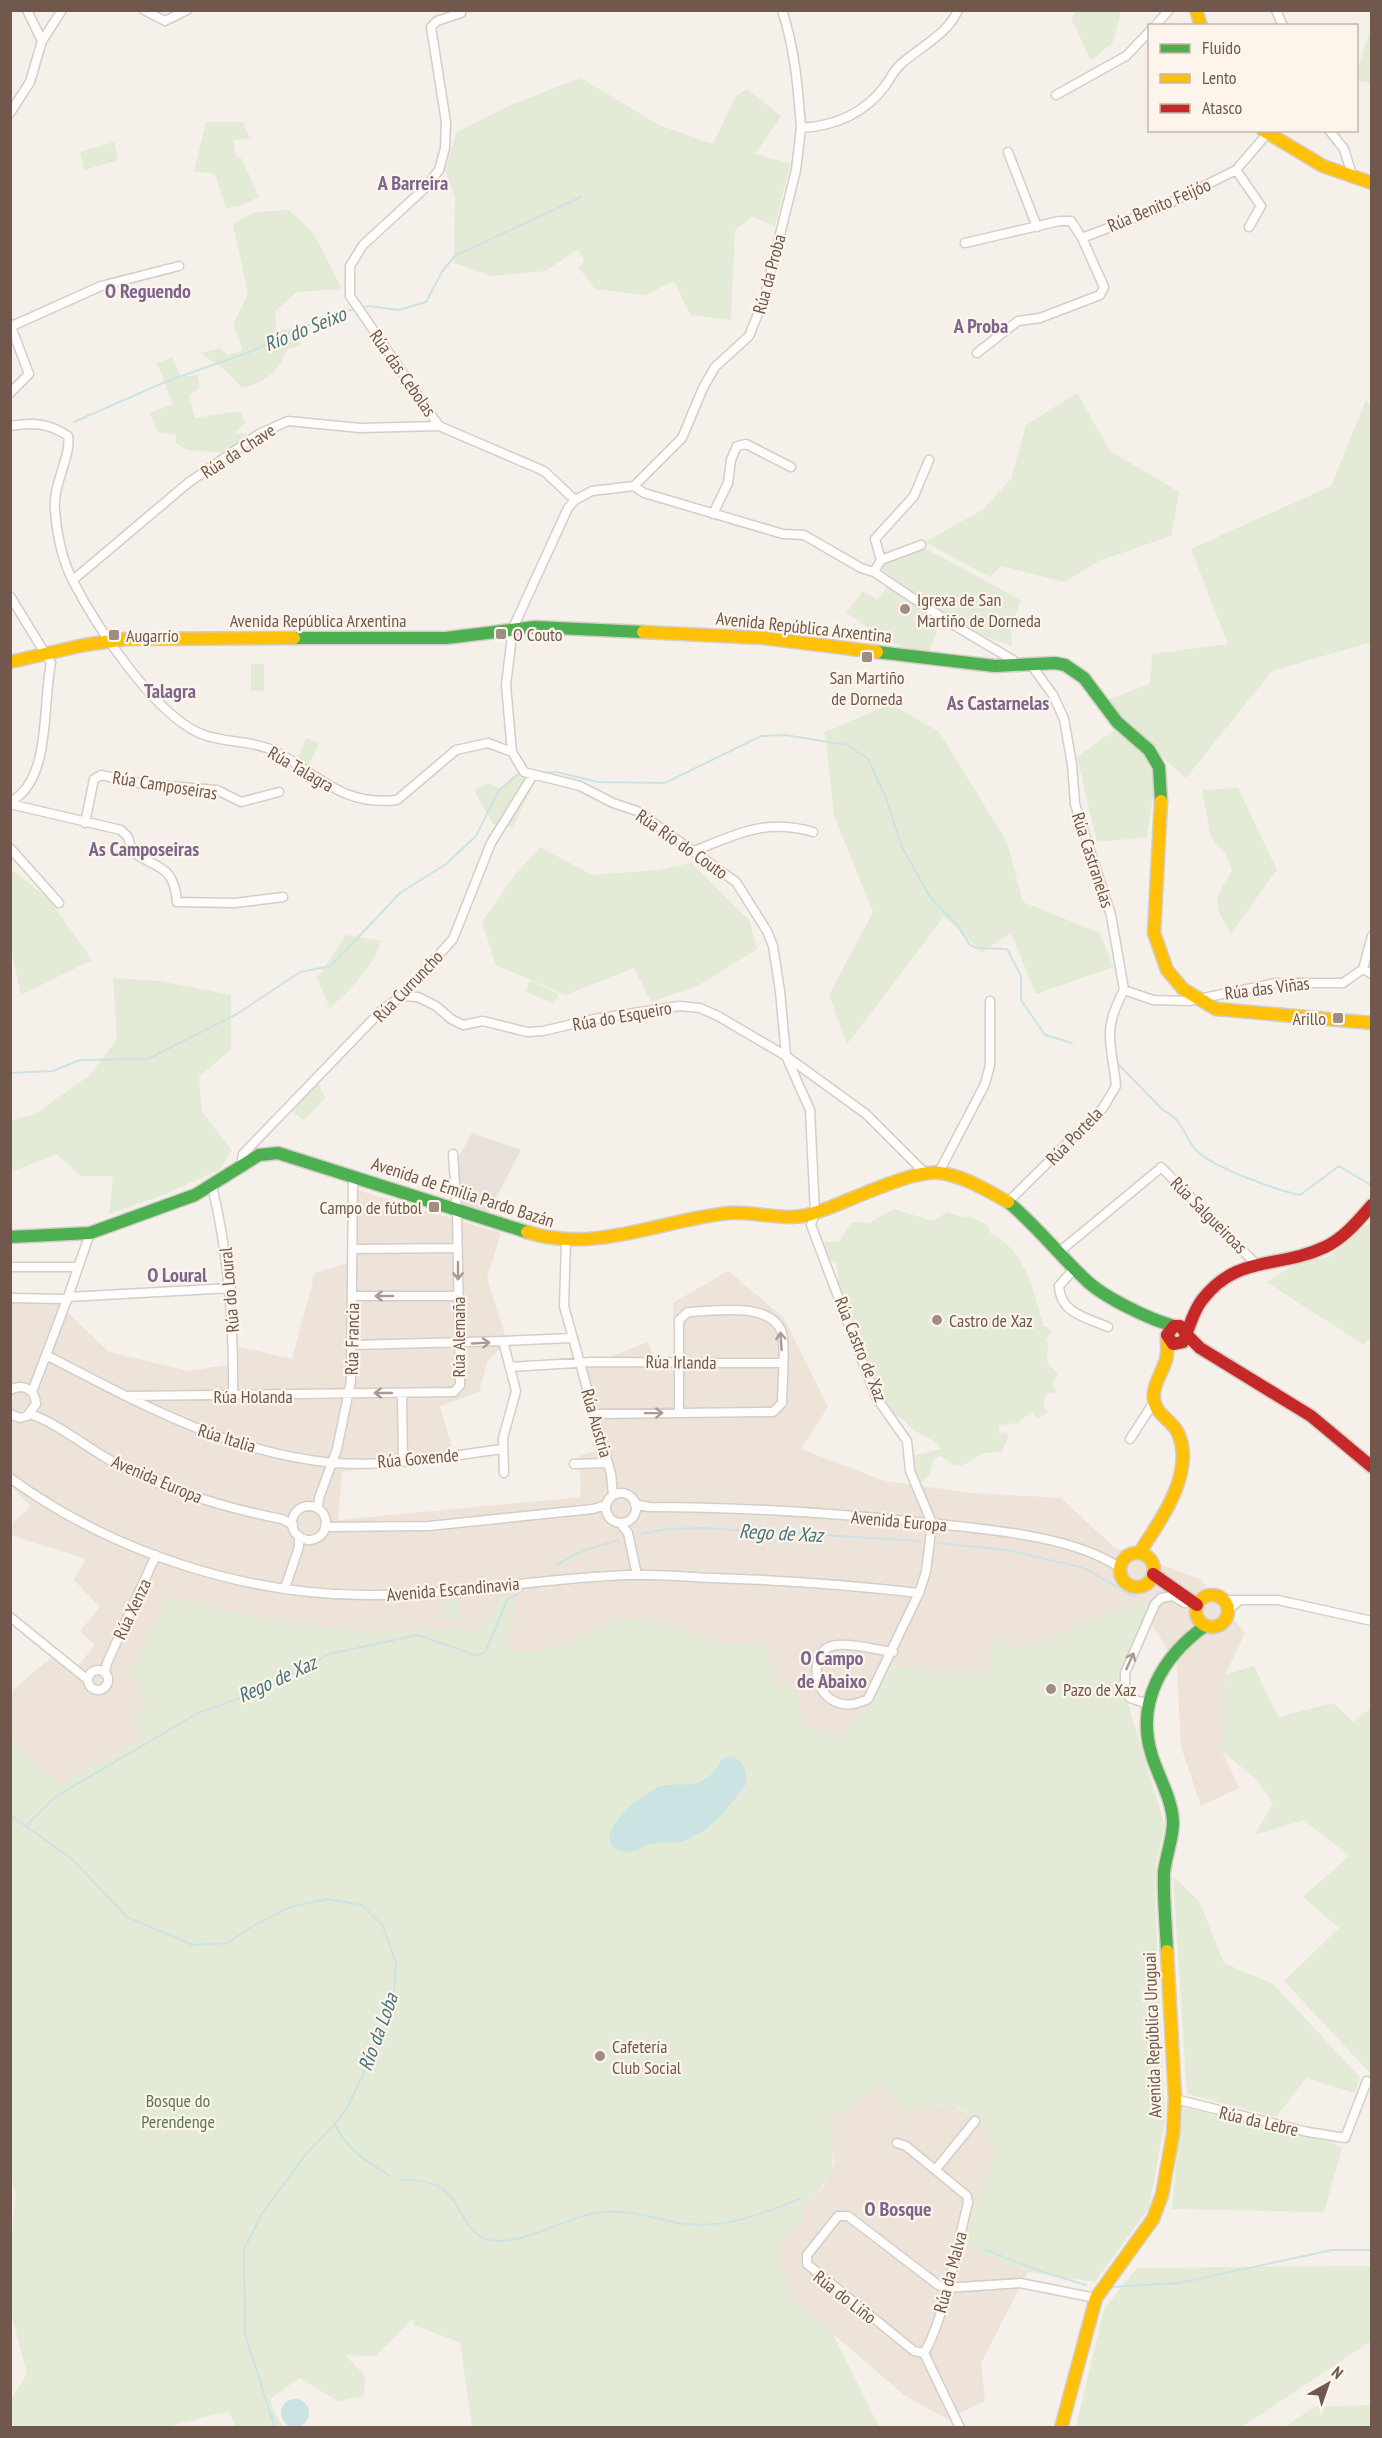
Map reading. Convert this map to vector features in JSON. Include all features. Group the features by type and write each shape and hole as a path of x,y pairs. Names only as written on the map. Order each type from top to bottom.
{"street":[{"path":"27,10 42,40"},
{"path":"10,113 30,82 42,40 62,10"},
{"path":"144,10 165,21 187,10"},
{"name":"Rúa das Cebolas","path":"461,10 461,13 437,21 431,27 446,122 445,148 439,170 425,188 363,245 350,266 351,296 439,426 544,471 575,500"},
{"name":"Rúa da Proba","path":"634,486 682,438 703,388 715,367 749,336 765,299 796,171 801,128 797,77 789,33 782,10"},
{"path":"801,128 826,126 850,117 868,104 884,88 899,65 934,40 958,10"},
{"path":"1157,24 1169,10"},
{"path":"1276,10 1282,24"},
{"path":"1056,95 1126,56 1148,32"},
{"path":"1265,132 1323,166 1371,183"},
{"name":"Rúa Benito Feijóo","path":"1082,238 1158,209 1236,170 1265,132"},
{"path":"1331,132 1344,149 1353,178"},
{"path":"1008,152 1037,226"},
{"path":"1236,170 1261,206 1249,226"},
{"path":"965,243 1059,221 1071,221 1082,238 1104,287 1100,295 1040,318 1018,321 977,353"},
{"path":"10,393 29,374 11,325 101,286 179,266"},
{"name":"Rúa da Chave","path":"73,580 188,483 259,434 288,421 360,428 439,426"},
{"name":"Rúa Talagra","path":"10,426 30,422 47,425 68,436 69,444 56,484 54,507 57,531 73,580 149,694 198,733 268,748 289,759 321,783 342,792 386,801 397,800 456,750 488,743 512,752"},
{"path":"713,514 728,483 731,460 737,446 746,444 791,467"},
{"path":"881,561 875,539 914,496 929,460"},
{"path":"533,775 524,771 512,752 506,685 513,628 557,531 575,500 592,491 634,486"},
{"name":"Rúa Castranelas","path":"634,486 644,493 713,514 783,534 804,535 861,568 874,572 1025,666 1053,695 1064,719 1075,804 1111,915 1124,990"},
{"path":"874,572 881,561 921,545"},
{"path":"10,597 51,663 45,689 42,748 35,778 21,797 10,803"},
{"name":"Avenida República Arxentina","path":"10,663 111,640 159,637 446,638 513,628 602,629 764,638 971,664 1025,666 1054,663 1076,671 1117,722 1156,758 1161,782 1154,919 1157,951 1174,981 1194,999 1216,1009 1371,1023"},
{"name":"Rúa Camposeiras","path":"85,822 94,779 102,775 143,784 217,790 240,802 279,792"},
{"name":"Rúa Río do Couto","path":"533,775 580,786 613,803 637,811 736,882 767,931 773,946 786,1056"},
{"name":"Rúa Curruncho","path":"241,1165 243,1154 382,1010 402,996 453,939 491,843 533,775"},
{"path":"10,803 120,830 128,837 132,852 160,865 170,874 176,888 177,902 235,903 283,897"},
{"path":"694,851 766,826 790,825 813,832"},
{"path":"10,848 59,903"},
{"path":"1371,936 1363,969 1371,974"},
{"name":"Rúa das Viñas","path":"1194,999 1276,983 1343,983 1363,969"},
{"path":"1124,990 1153,1000 1194,999"},
{"name":"Rúa Portela","path":"1008,1202 1103,1107 1116,1086 1108,1043 1112,1014 1124,990"},
{"name":"Rúa do Esqueiro","path":"402,996 418,997 436,1006 451,1019 463,1025 483,1021 527,1032 543,1031 594,1018 680,1006 700,1008 786,1056"},
{"path":"939,1172 986,1081 990,1065 990,1001"},
{"path":"786,1056 866,1114 925,1173"},
{"path":"786,1056 810,1110 815,1213"},
{"name":"Avenida de Emilia Pardo Bazán","path":"10,1237 90,1233 150,1212 212,1186 259,1155 278,1153 457,1212 550,1240 566,1241 585,1241 730,1213 778,1216 815,1213 925,1173 939,1172 966,1179 1008,1202 1035,1225 1074,1269 1105,1294 1200,1348 1311,1416 1371,1467"},
{"name":"Rúa Alemaña","path":"349,1394 454,1392 460,1385 457,1212 453,1154"},
{"name":"Rúa Salgueiroas","path":"1059,1252 1159,1169 1256,1264"},
{"name":"Rúa Francia","path":"315,1508 333,1462 349,1394 353,1345 352,1176"},
{"name":"Rúa do Loural","path":"212,1186 224,1238 231,1288 235,1348 233,1396"},
{"path":"1143,1555 1149,1539 1173,1496 1182,1449 1178,1433 1159,1413 1154,1402 1154,1391 1177,1335 1213,1286 1228,1275 1256,1264 1301,1256 1326,1247 1348,1232 1371,1205"},
{"name":"Rúa Castro de Xaz","path":"815,1213 811,1225 876,1397 907,1441 910,1471 932,1523 926,1572 919,1593 892,1652 868,1699 845,1707 830,1700 823,1690 816,1670 818,1656 826,1649 837,1645 892,1652"},
{"path":"29,1389 46,1355 90,1233"},
{"path":"510,1367 579,1364 564,1306 566,1241"},
{"path":"353,1249 458,1248"},
{"path":"10,1267 78,1267"},
{"path":"1074,1269 1059,1286 1062,1303 1067,1309 1108,1327"},
{"path":"10,1298 48,1299 231,1288"},
{"path":"353,1296 458,1296"},
{"path":"48,1299 62,1311"},
{"path":"596,1414 773,1412 782,1403 782,1333 768,1315 755,1311 683,1314 679,1320 679,1413"},
{"path":"353,1345 460,1344 572,1338"},
{"path":"503,1341 516,1391 503,1438 504,1473"},
{"name":"Rúa Holanda","path":"46,1355 127,1396 349,1394"},
{"name":"Rúa Irlanda","path":"579,1364 782,1362"},
{"name":"Rúa Austria","path":"579,1364 596,1414 617,1494"},
{"path":"11,1416 24,1418 32,1411 36,1399 29,1389 12,1387"},
{"path":"402,1393 402,1461"},
{"name":"Rúa Italia","path":"127,1396 189,1426 250,1446 333,1462"},
{"path":"153,1410 153,1401 157,1396"},
{"path":"1130,1438 1154,1402"},
{"name":"Avenida Europa","path":"32,1411 85,1446 143,1477 202,1499 294,1520"},
{"name":"Rúa Goxende","path":"333,1462 402,1461 503,1449"},
{"path":"574,1464 608,1463"},
{"name":"Avenida Escandinavia","path":"10,1478 94,1528 156,1555 227,1576 285,1588 348,1594 403,1594 560,1579 637,1575 801,1581 919,1593"},
{"path":"606,1509 617,1494 631,1497 635,1507 625,1522 637,1575"},
{"name":"Avenida Europa","path":"635,1507 770,1511 932,1523 1019,1534 1071,1546 1122,1563"},
{"path":"285,1588 303,1537 294,1520 300,1509 315,1508 326,1524 339,1526 429,1526 606,1509"},
{"path":"606,1509 612,1521 625,1522"},
{"path":"303,1537 320,1536 326,1524"},
{"path":"1132,1553 1143,1555 1153,1566 1151,1578 1138,1586 1127,1584 1121,1575 1122,1563 1132,1553"},
{"name":"Rúa Xenza","path":"102,1672 156,1555"},
{"path":"1151,1578 1163,1584 1197,1610 1211,1627 1222,1624 1226,1605"},
{"path":"1197,1610 1215,1595 1226,1605"},
{"path":"1148,1704 1130,1698 1125,1685 1125,1673 1155,1604 1161,1598 1169,1596 1197,1610"},
{"path":"1226,1605 1240,1600 1278,1600 1371,1621"},
{"name":"Avenida República Uruguai","path":"1061,2427 1096,2298 1158,2208 1173,2134 1175,2099 1164,1892 1165,1868 1174,1828 1172,1814 1148,1744 1146,1727 1148,1704 1158,1676 1192,1634 1197,1610"},
{"path":"12,1622 86,1676 93,1689 103,1689 108,1683 102,1672 86,1676"},
{"name":"Rúa da Lebre","path":"1175,2099 1297,2130 1345,2138 1367,2081 1371,2084"},
{"path":"936,2169 975,2121"},
{"name":"Rúa da Malva","path":"897,2143 906,2146 936,2169 967,2196 968,2203 930,2343 924,2353"},
{"name":"Rúa do Liño","path":"924,2353 914,2351 810,2270 807,2255 838,2216 848,2216 938,2285 946,2288"},
{"path":"946,2288 1020,2283 1096,2298"},
{"path":"924,2353 960,2427"}],"shaded area":[{"path":"472,1133 521,1150 487,1215 459,1205 459,1156"},
{"path":"357,1190 501,1233 487,1278 507,1341 487,1362 479,1392 440,1406 454,1455 342,1472 338,1520 581,1497 579,1456 602,1449 585,1366 648,1342 655,1362 675,1358 673,1303 728,1271 784,1318 828,1407 801,1449 884,1481 973,1493 1061,1498 1115,1548 1200,1579 1245,1633 1225,1675 1222,1751 1239,1788 1201,1806 1181,1747 1177,1665 1146,1614 1133,1604 1043,1641 1015,1648 992,1638 988,1675 891,1666 875,1698 838,1739 804,1725 792,1685 779,1688 764,1644 719,1643 667,1624 576,1640 544,1651 507,1651 466,1628 361,1631 281,1622 148,1702 145,1737 60,1785 11,1741 11,1692 55,1654 77,1667 95,1645 80,1631 100,1607 74,1580 86,1559 11,1535 11,1524 31,1506 11,1486 11,1296 69,1297 67,1312 109,1352 189,1371 231,1364 236,1346 292,1359 315,1273 354,1261"},
{"path":"730,1756 744,1767 746,1784 712,1824 695,1836 680,1842 654,1843 637,1851 622,1851 614,1848 610,1841 616,1822 624,1812 645,1795 662,1786 690,1784 703,1780 713,1773 722,1759"},
{"path":"883,2084 907,2114 926,2106 951,2105 979,2120 997,2152 962,2245 1028,2272 981,2363 985,2401 947,2419 904,2395 791,2298 775,2248 801,2225 802,2208 824,2186 835,2162 826,2121"},
{"path":"295,2399 305,2403 309,2413 305,2423 295,2427 285,2423 281,2413 285,2403"}],"green space":[{"path":"1078,11 1121,11 1113,42 1091,61 1071,18"},
{"path":"1371,28 1371,83 1358,81 1358,68"},
{"path":"581,78 659,125 713,144 736,96 747,89 781,116 758,150 753,153 790,164 775,226 753,217 735,230 731,320 690,315 674,281 645,295 595,289 579,268 584,260 578,249 546,271 492,276 454,263 455,197 445,170 457,132 515,103"},
{"path":"206,122 243,122 250,139 233,140 236,157 242,159 259,197 239,206 226,208 215,174 194,171"},
{"path":"114,142 118,160 84,170 80,152"},
{"path":"289,210 314,234 342,289 297,292 275,311 276,330 298,328 301,346 288,348 281,363 265,379 242,388 225,370 200,353 220,348 228,355 243,350 233,325 248,294 233,224 255,212"},
{"path":"172,357 181,377 197,375 200,388 189,395 195,418 239,411 246,422 234,433 248,434 223,453 187,450 176,443 176,435 158,432 150,413 173,404 157,363"},
{"path":"1077,393 1110,451 1179,492 1171,536 1101,560 1064,582 1001,566 990,577 925,542 982,510 1011,479 1026,425"},
{"path":"1366,400 1372,408 1371,644 1272,671 1186,778 1127,726 1107,702 1111,698 1150,684 1152,654 1228,644 1191,549 1331,486"},
{"path":"921,546 1021,600 1011,628 1012,646 976,633 933,607 882,570 884,563"},
{"path":"889,584 940,622 928,654 917,653 896,645 846,613 863,591 878,600"},
{"path":"251,664 264,664 264,691 251,691"},
{"path":"891,704 939,732 1007,842 1023,902 1100,933 1113,967 1036,994 1011,933 982,952 944,917 847,1044 829,995 873,912 834,816 825,732"},
{"path":"1115,730 1146,755 1155,782 1147,837 1097,842 1077,757"},
{"path":"306,738 319,743 308,768 297,760"},
{"path":"521,773 533,784 513,827 493,824 474,790 490,783 500,788"},
{"path":"1238,788 1277,870 1231,933 1220,914 1217,902 1221,889 1232,871 1226,855 1211,837 1202,790"},
{"path":"540,847 592,875 658,870 692,863 749,920 757,949 697,986 651,1002 634,968 565,995 496,965 482,922 515,875"},
{"path":"11,872 15,872 48,898 92,960 21,995 11,947"},
{"path":"346,935 381,941 366,970 330,1008 317,978"},
{"path":"113,978 159,981 231,995 231,1049 199,1077 202,1112 232,1151 219,1170 161,1196 109,1214 113,1176 81,1176 56,1154 11,1172 10,1121 34,1115 90,1075 117,1039"},
{"path":"530,981 559,994 554,1004 526,992"},
{"path":"318,1082 325,1098 304,1120 292,1112"},
{"path":"894,1209 929,1220 935,1220 947,1212 964,1218 971,1217 988,1225 990,1233 1012,1250 1027,1274 1044,1327 1049,1327 1051,1332 1045,1340 1049,1344 1047,1362 1058,1373 1052,1385 1058,1393 1046,1393 1043,1406 1048,1412 1037,1418 1032,1412 1017,1423 999,1425 999,1434 1007,1433 1008,1437 1002,1452 983,1453 964,1465 954,1465 941,1456 935,1457 929,1475 920,1483 913,1480 913,1456 941,1449 935,1442 912,1429 899,1417 896,1415 894,1417 879,1392 855,1349 843,1321 836,1297 838,1274 836,1262 828,1257 825,1249 825,1242 839,1242 852,1222 869,1223"},
{"path":"1369,1223 1372,1226 1371,1337 1363,1344 1266,1282 1301,1261 1329,1257"},
{"name":"Bosque do Perendenge","path":"507,1596 516,1605 502,1648 507,1651 544,1651 576,1640 622,1618 667,1624 719,1643 764,1644 779,1687 792,1684 804,1725 838,1739 875,1698 891,1666 988,1675 992,1637 1015,1648 1043,1641 1133,1604 1151,1604 1122,1666 1120,1678 1165,1826 1156,1863 1155,1895 1165,2120 1149,2208 1095,2282 1028,2272 962,2245 997,2152 980,2125 962,2109 939,2105 907,2114 883,2084 827,2121 832,2150 832,2169 822,2186 802,2208 801,2225 775,2248 791,2298 833,2334 879,2427 472,2427 460,2342 415,2326 412,2319 376,2356 345,2355 365,2376 364,2396 338,2401 299,2378 270,2399 276,2416 284,2427 235,2427 229,2411 167,2427 11,2427 11,2399 27,2374 11,2312 11,2244 16,2192 11,2180 11,1741 60,1785 145,1737 129,1719 148,1702 130,1673 168,1598 282,1622 361,1631 466,1628 475,1633 502,1598"},
{"path":"458,1601 459,1618 442,1620 440,1603"},
{"path":"1254,1666 1278,1717 1333,1703 1353,1722 1371,1708 1371,2074 1284,1981 1339,1928 1303,1897 1349,1856 1304,1820 1255,1835 1273,1803 1257,1780 1222,1751 1225,1675"},
{"path":"1173,1876 1199,1901 1224,1963 1273,1984 1360,2077 1355,2093 1306,2078 1276,2117 1187,2094"},
{"path":"1181,2107 1330,2142 1342,2148 1324,2212 1172,2209"},
{"path":"1371,2266 1371,2341 1242,2427 1076,2427 1104,2309 1137,2268"},
{"path":"1371,2405 1371,2427 1285,2427 1314,2407"}],"waterway":[{"name":"Río do Seixo","path":"361,308 369,306 398,310 426,302 443,270 455,256 581,197"},
{"name":"Río do Seixo","path":"74,422 165,382 252,351 330,315 355,309"},
{"path":"540,773 557,772 597,782 665,783 761,736 785,735 847,745 868,759 886,798 901,845 930,897 958,926 969,944 976,948 1007,949 1021,976 1021,1000 1045,1035 1072,1043"},
{"path":"10,1073 53,1071 80,1060 148,1059 237,1014 300,972 331,966 400,893 446,864 476,836 499,790 518,774"},
{"path":"1117,1063 1164,1111 1175,1118 1196,1150 1215,1164 1261,1183 1300,1195 1339,1166 1372,1186"},
{"name":"Rego de Xaz","path":"641,1534 668,1529 701,1528 921,1541"},
{"name":"Rego de Xaz","path":"556,1565 582,1551 619,1540"},
{"name":"Rego de Xaz","path":"938,1543 1007,1550 1084,1568 1135,1597"},
{"name":"Rego de Xaz","path":"26,1826 55,1797 198,1713 268,1688 329,1654 418,1635 475,1655 485,1653 507,1600 521,1592"},
{"name":"Río da Loba","path":"10,1815 72,1859 127,1917 193,1945 228,1943 253,1926 290,1907 327,1899 362,1905 383,1926 396,1963 394,1994 379,2041 348,2106 335,2124 306,2154 263,2212 244,2249 245,2334 275,2428"},
{"path":"335,2124 351,2148 390,2176"},
{"path":"400,2180 423,2181 436,2185 451,2197 467,2223 480,2236 489,2240 502,2241 530,2235 589,2214 603,2212 622,2212 695,2225 740,2220 799,2199"},
{"path":"986,2250 1037,2270 1086,2285"},
{"path":"1111,2287 1179,2283 1332,2250 1372,2250"}],"traffic: fast":[{"path":"294,638 446,638 535,627 643,632"},
{"path":"877,652 995,666 1055,663 1065,665 1084,678 1117,722 1149,750 1159,767 1161,801"},
{"path":"10,1237 90,1233 195,1195 259,1155 278,1153 527,1232"},
{"path":"1008,1202 1095,1288 1129,1308 1174,1326"},
{"path":"1167,1951 1164,1872 1173,1822 1168,1797 1152,1756 1147,1718 1150,1700 1165,1667 1176,1652 1205,1626"}],"traffic: slow":[{"path":"1196,10 1200,24"},
{"path":"1266,132 1323,166 1372,183"},
{"path":"643,632 764,638 877,652"},
{"path":"10,662 84,645 126,639 294,638"},
{"path":"1161,801 1154,933 1167,970 1183,989 1216,1009 1372,1023"},
{"path":"527,1232 552,1238 602,1238 729,1213 781,1217 801,1216 896,1181 928,1173 941,1173 976,1184 1008,1202"},
{"path":"1139,1553 1173,1496 1182,1464 1182,1448 1178,1433 1158,1410 1154,1400 1156,1385 1167,1357 1167,1337"},
{"path":"1137,1553 1149,1558 1154,1570 1149,1582 1137,1587 1125,1582 1120,1570 1125,1558 1137,1553"},
{"path":"1212,1595 1223,1600 1228,1611 1223,1622 1212,1627 1201,1622 1196,1611 1201,1600 1212,1595"},
{"path":"1061,2428 1096,2298 1153,2219 1162,2195 1173,2134 1175,2099 1167,1951"}],"traffic: jam":[{"path":"1186,1333 1180,1326 1174,1326 1167,1335 1173,1344 1183,1342 1199,1304 1215,1285 1244,1269 1308,1254 1325,1247 1345,1234 1372,1205"},
{"path":"1186,1334 1200,1348 1311,1416 1372,1467"},
{"path":"1153,1574 1197,1605"}],"place":[{"name":"Igrexa de San Martiño de Dorneda","path":"905,609"},
{"name":"O Couto","path":"501,634"},
{"name":"Augarrío","path":"114,635"},
{"name":"San Martiño de Dorneda","path":"867,657"},
{"name":"Arillo","path":"1338,1018"},
{"name":"Campo de fútbol","path":"434,1207"},
{"name":"Castro de Xaz","path":"937,1320"},
{"name":"Pazo de Xaz","path":"1051,1689"},
{"name":"Cafetería Club Social","path":"600,2056"}],"district":[{"name":"A Barreira","path":"413,183"},
{"name":"O Reguendo","path":"148,291"},
{"name":"A Proba","path":"981,326"},
{"name":"Talagra","path":"170,691"},
{"name":"As Castarnelas","path":"998,703"},
{"name":"As Camposeiras","path":"144,849"},
{"name":"O Loural","path":"177,1275"},
{"name":"O Campo de Abaixo","path":"832,1670"},
{"name":"O Bosque","path":"898,2209"}]}
